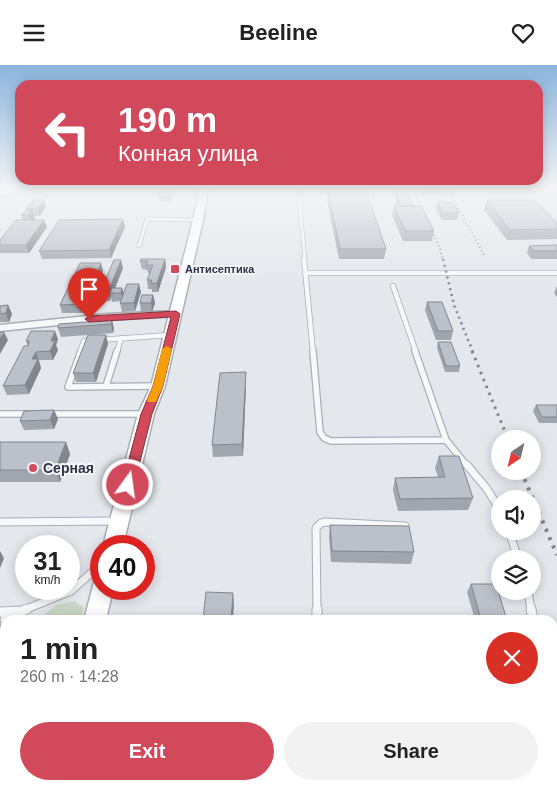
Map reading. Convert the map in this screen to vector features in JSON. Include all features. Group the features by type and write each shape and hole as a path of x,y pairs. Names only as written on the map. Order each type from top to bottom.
{"street":[{"path":"116,535 146,414 158,386 198,221"},
{"path":"0,328 107,317 176,314"},
{"path":"96,615 100,600"}],"lane":[{"path":"139,246 147,221"},
{"path":"301,221 320,432 324,438 331,441 446,440"},
{"path":"305,273 557,273"},
{"path":"393,286 446,440 491,495"},
{"path":"158,386 68,387 84,341 170,335"},
{"path":"106,386 121,339"},
{"path":"0,415 146,414"},
{"path":"0,522 119,521"},
{"path":"317,615 316,528 319,523 331,521 405,526"},
{"path":"13,615 71,591 90,574"},
{"path":"530,600 532,615"},
{"path":"21,615 22,611"}],"green space":[{"path":"75,601 84,608 82,615 44,615 56,605"}],"building":[{"path":"15,221 43,221 26,245 0,245 0,240"},
{"path":"58,221 122,221 109,250 39,251"},
{"path":"334,221 376,221 386,249 340,249"},
{"path":"401,221 429,221 434,231 405,231"},
{"path":"503,221 555,221 557,223 557,229 510,230"},
{"path":"557,245 557,251 534,251 529,246"},
{"path":"141,259 165,259 157,283 151,283 152,280 147,280 153,265 146,265 148,261 140,261"},
{"path":"114,260 121,260 108,292 100,292"},
{"path":"80,263 101,263 83,304 60,305"},
{"path":"127,284 139,284 134,303 120,303"},
{"path":"112,288 122,288 121,293 110,293"},
{"path":"142,295 153,295 151,303 140,303"},
{"path":"427,302 442,302 453,331 438,331"},
{"path":"8,305 6,313 0,314 0,306"},
{"path":"112,320 111,324 58,328 59,324"},
{"path":"31,331 55,331 51,341 55,341 50,351 36,352 32,359 38,359 25,385 3,386 24,346 28,346 29,341 26,341"},
{"path":"88,335 106,335 93,373 73,373"},
{"path":"438,342 451,342 460,366 446,366"},
{"path":"246,372 242,444 212,445 220,373"},
{"path":"536,405 557,405 557,417 542,417"},
{"path":"54,410 50,420 20,421 24,411"},
{"path":"0,442 66,442 55,470 0,470"},
{"path":"439,456 459,456 473,498 400,499 395,478 445,477"},
{"path":"330,525 409,526 414,552 332,551"},
{"path":"471,584 491,584 491,600 501,600 505,615 480,615"},
{"path":"206,592 233,593 231,615 204,615"}],"railway":[{"path":"427,221 443,260"},
{"path":"465,221 484,255"},
{"path":"443,259 454,305 473,352"},
{"path":"472,351 504,430"},
{"path":"525,480 557,555"}],"slow traffic":[{"path":"152,400 158,386 167,349"}],"place":[{"name":"Антисептика","path":"175,269"},
{"name":"Серная","path":"33,468"}],"route":[{"path":"89,319 176,314 158,386 146,414 128,485"}]}
